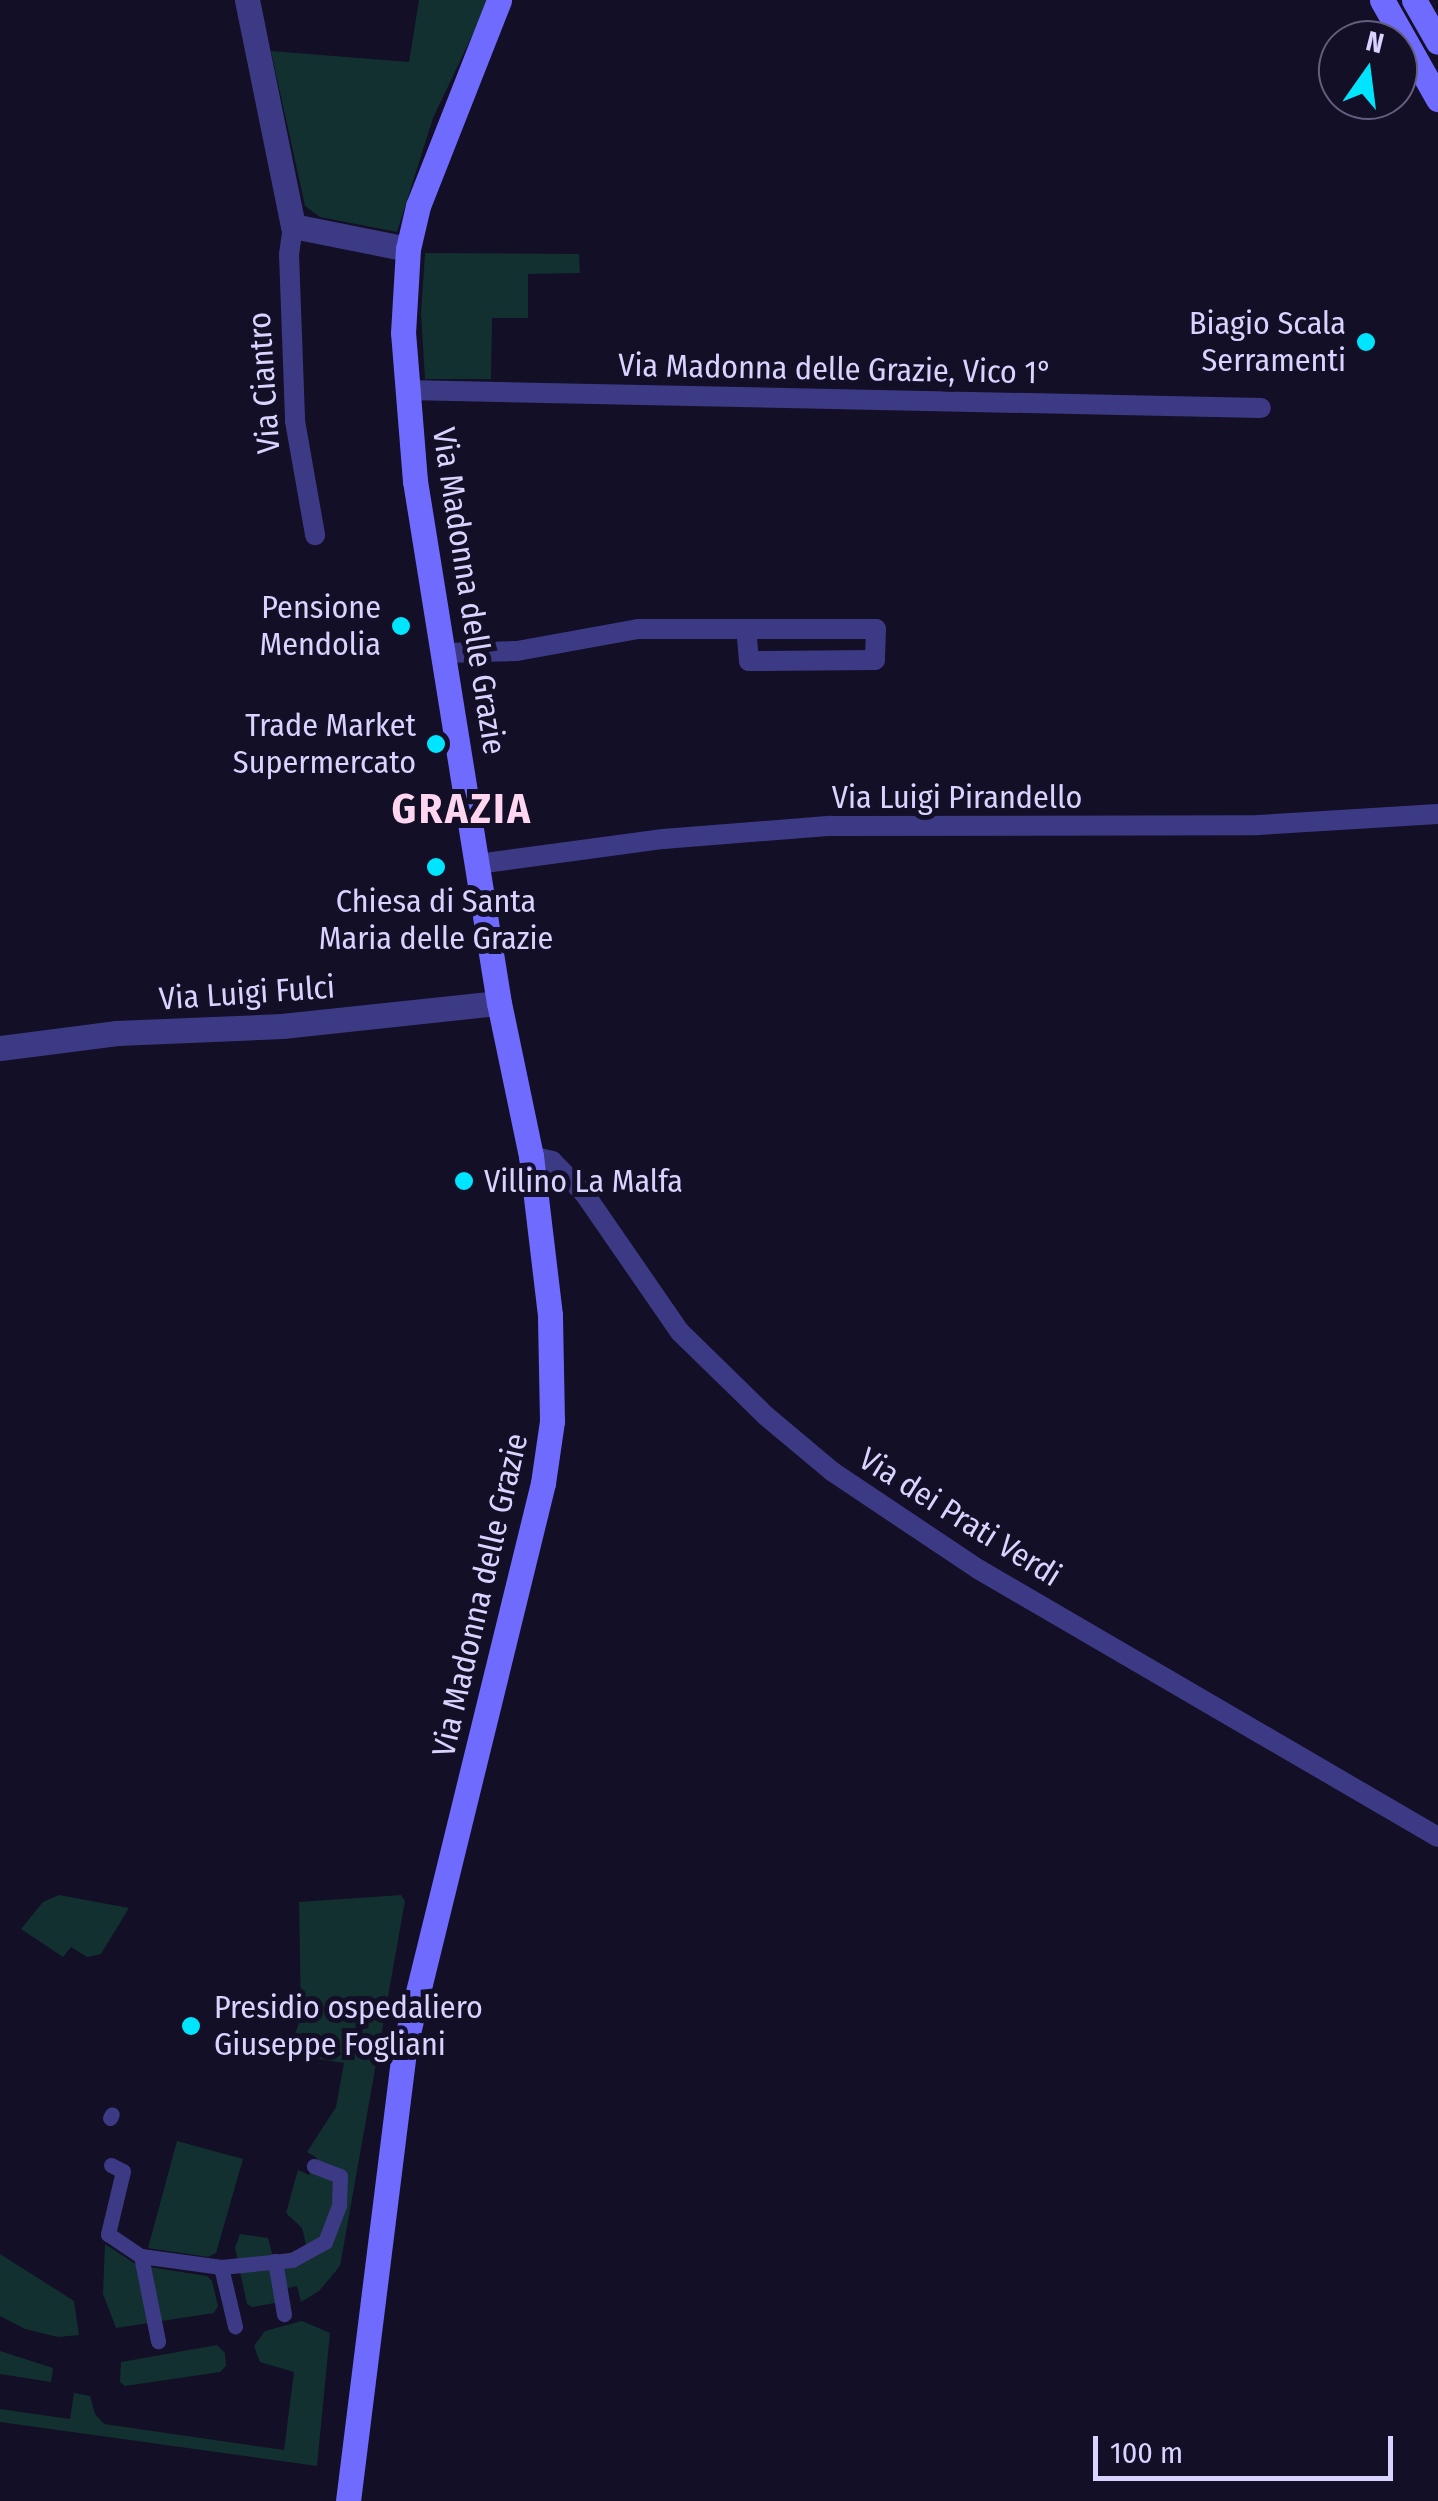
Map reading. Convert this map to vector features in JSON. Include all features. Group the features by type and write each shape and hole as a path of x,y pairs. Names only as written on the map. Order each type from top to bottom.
{"main road":[{"name":"Via Madonna delle Grazie","path":"348,2501 404,2049 538,1502 552,1421 550,1316 531,1156 499,1003 415,481 403,292 408,248 430,168 499,0"},
{"path":"1382,0 1438,99"},
{"path":"1414,0 1438,42"}],"street":[{"name":"Via Ciantro","path":"247,0 293,226 289,254 295,421 315,535"},
{"path":"293,226 408,248"},
{"name":"Via Madonna delle Grazie, Vico 1°","path":"407,390 1261,408"},
{"path":"443,653 518,652 638,629 746,629 876,629 875,660 750,661 746,629"},
{"name":"Via Luigi Pirandello","path":"478,864 663,839 830,826 1258,825 1438,814"},
{"name":"Via Luigi Fulci","path":"0,1048 117,1034 282,1026 499,1003"},
{"name":"Via dei Prati Verdi","path":"531,1156 552,1161 584,1193 680,1332 766,1416 833,1472 978,1569 1438,1836"},
{"path":"111,2164 123,2171 108,2234 141,2256 221,2267 276,2262 310,2253 325,2242 332,2228 340,2176 314,2166"},
{"path":"141,2256 158,2341"},
{"path":"276,2262 284,2314"},
{"path":"221,2267 235,2326"}],"green space":[{"path":"419,0 489,0 433,118 397,232 320,217 305,206 271,51 409,62"},
{"path":"425,253 579,254 580,273 528,274 528,318 492,318 491,379 425,379 421,314"},
{"path":"59,1895 129,1908 101,1954 87,1957 71,1947 63,1957 21,1929 43,1902"},
{"path":"401,1895 405,1901 340,2266 319,2291 301,2302 297,2286 283,2289 286,2301 252,2307 247,2304 235,2248 240,2234 268,2238 273,2257 307,2248 302,2228 286,2213 298,2170 309,2175 317,2158 307,2152 336,2107 344,2063 288,2054 301,2017 299,1902"},
{"path":"177,2141 243,2159 216,2253 208,2257 148,2248"},
{"path":"105,2244 137,2265 207,2276 218,2306 214,2313 116,2328 103,2294"},
{"path":"0,2254 74,2301 79,2335 58,2337 25,2329 0,2316"},
{"path":"302,2321 330,2333 317,2466 0,2422 0,2409 70,2419 74,2393 90,2396 95,2414 104,2424 284,2450 294,2372 260,2362 254,2346 265,2331"},
{"path":"217,2345 225,2353 226,2366 220,2372 125,2386 120,2382 121,2362"},
{"path":"0,2351 53,2368 51,2382 0,2374"}],"place":[{"name":"Biagio Scala Serramenti","path":"1366,342"},
{"name":"Pensione Mendolia","path":"401,626"},
{"name":"Trade Market Supermercato","path":"436,744"},
{"name":"Chiesa di Santa Maria delle Grazie","path":"436,867"},
{"name":"Villino La Malfa","path":"464,1181"},
{"name":"Presidio ospedaliero Giuseppe Fogliani","path":"191,2026"}],"district":[{"name":"GRAZIA","path":"462,809"}]}
